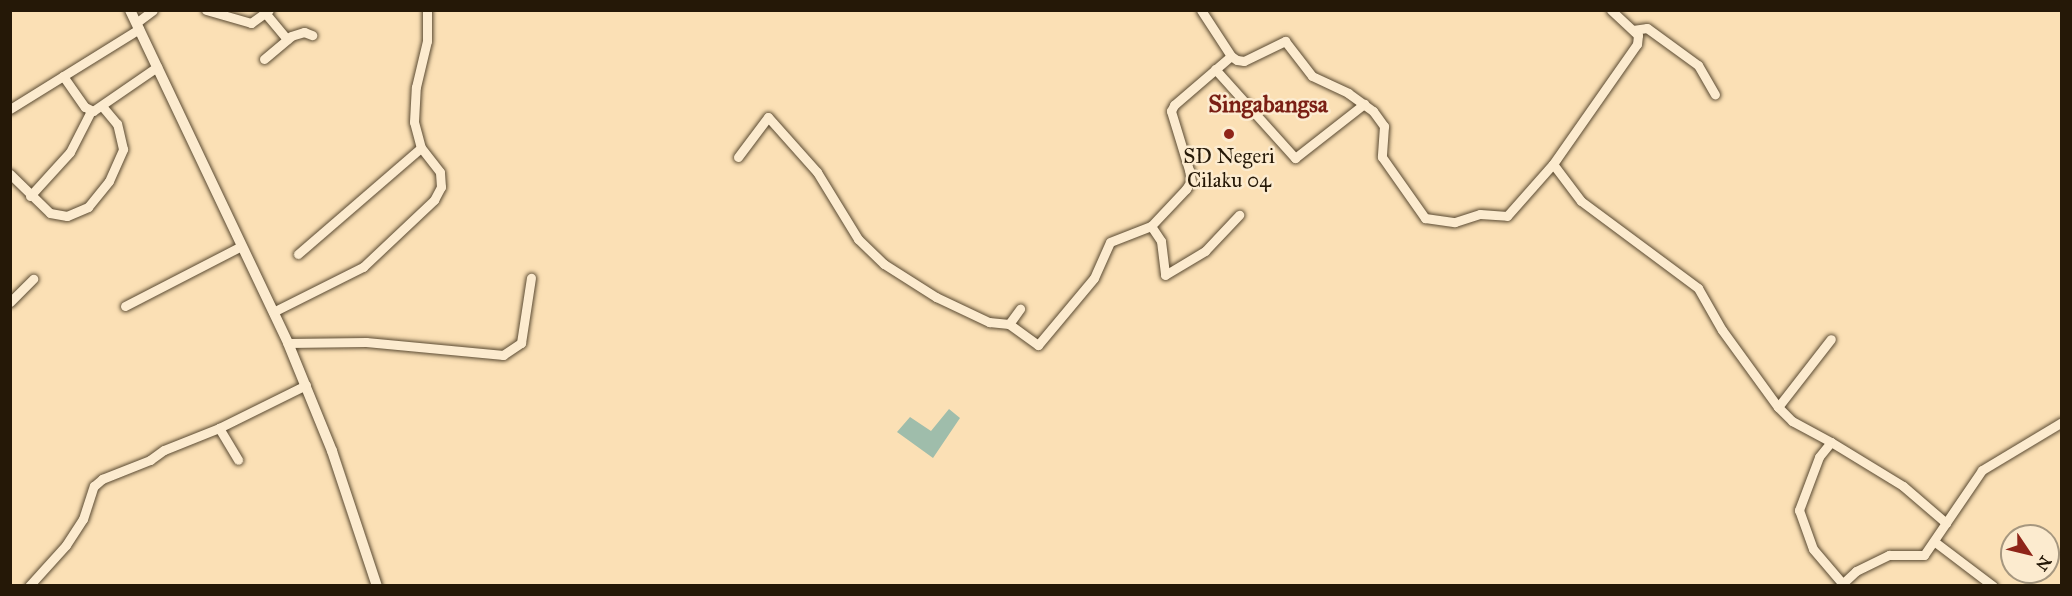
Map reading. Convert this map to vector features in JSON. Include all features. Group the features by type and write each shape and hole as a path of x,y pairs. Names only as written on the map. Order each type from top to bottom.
{"street":[{"path":"130,10 306,384 377,585"},
{"path":"10,109 137,26 153,10"},
{"path":"206,10 251,23 268,12 287,39"},
{"path":"273,312 363,267 434,200 441,187 440,172 421,148 414,122 416,87 427,42 427,10"},
{"path":"1201,10 1231,56 1244,61 1285,41 1312,76 1364,104 1384,126 1382,158 1420,213 1432,220 1455,222 1480,214 1507,216 1553,164 1635,48 1639,39 1633,30 1611,10"},
{"path":"1633,30 1647,28 1698,65 1714,94"},
{"path":"264,59 299,32 312,35"},
{"path":"738,157 768,117 817,172 858,239 884,264 936,297 989,322 1009,324 1042,344 1094,278 1110,242 1151,226 1191,181 1172,120 1174,105 1231,56"},
{"path":"30,196 70,152 91,111 102,106 157,67"},
{"path":"1215,69 1295,158 1364,104"},
{"path":"63,76 91,111"},
{"path":"10,174 30,196 59,216 81,211 96,199 115,172 123,149 117,124 102,106"},
{"path":"298,254 421,148"},
{"path":"1553,164 1581,201 1698,288 1722,330 1778,407 1792,422 1831,442 1903,486 1946,523"},
{"path":"1151,226 1161,241 1165,275 1205,251 1239,215"},
{"path":"125,306 241,246"},
{"path":"288,343 366,342 503,355 521,343 531,278"},
{"path":"10,302 33,279"},
{"path":"1009,324 1020,309"},
{"path":"1778,407 1831,339"},
{"path":"30,585 66,545 82,519 94,486 102,479 219,428 306,384"},
{"path":"1831,442 1819,457 1799,510 1813,549 1841,584 1856,571 1889,555 1924,555 1982,470 2061,422"},
{"path":"219,428 238,460"},
{"path":"1935,542 1993,585"}],"shaded area":[{"path":"949,409 960,418 933,458 897,432 910,417 931,431"}],"place":[{"name":"SD Negeri Cilaku 04","path":"1229,134"}],"district":[{"name":"Singabangsa","path":"1268,105"}]}
